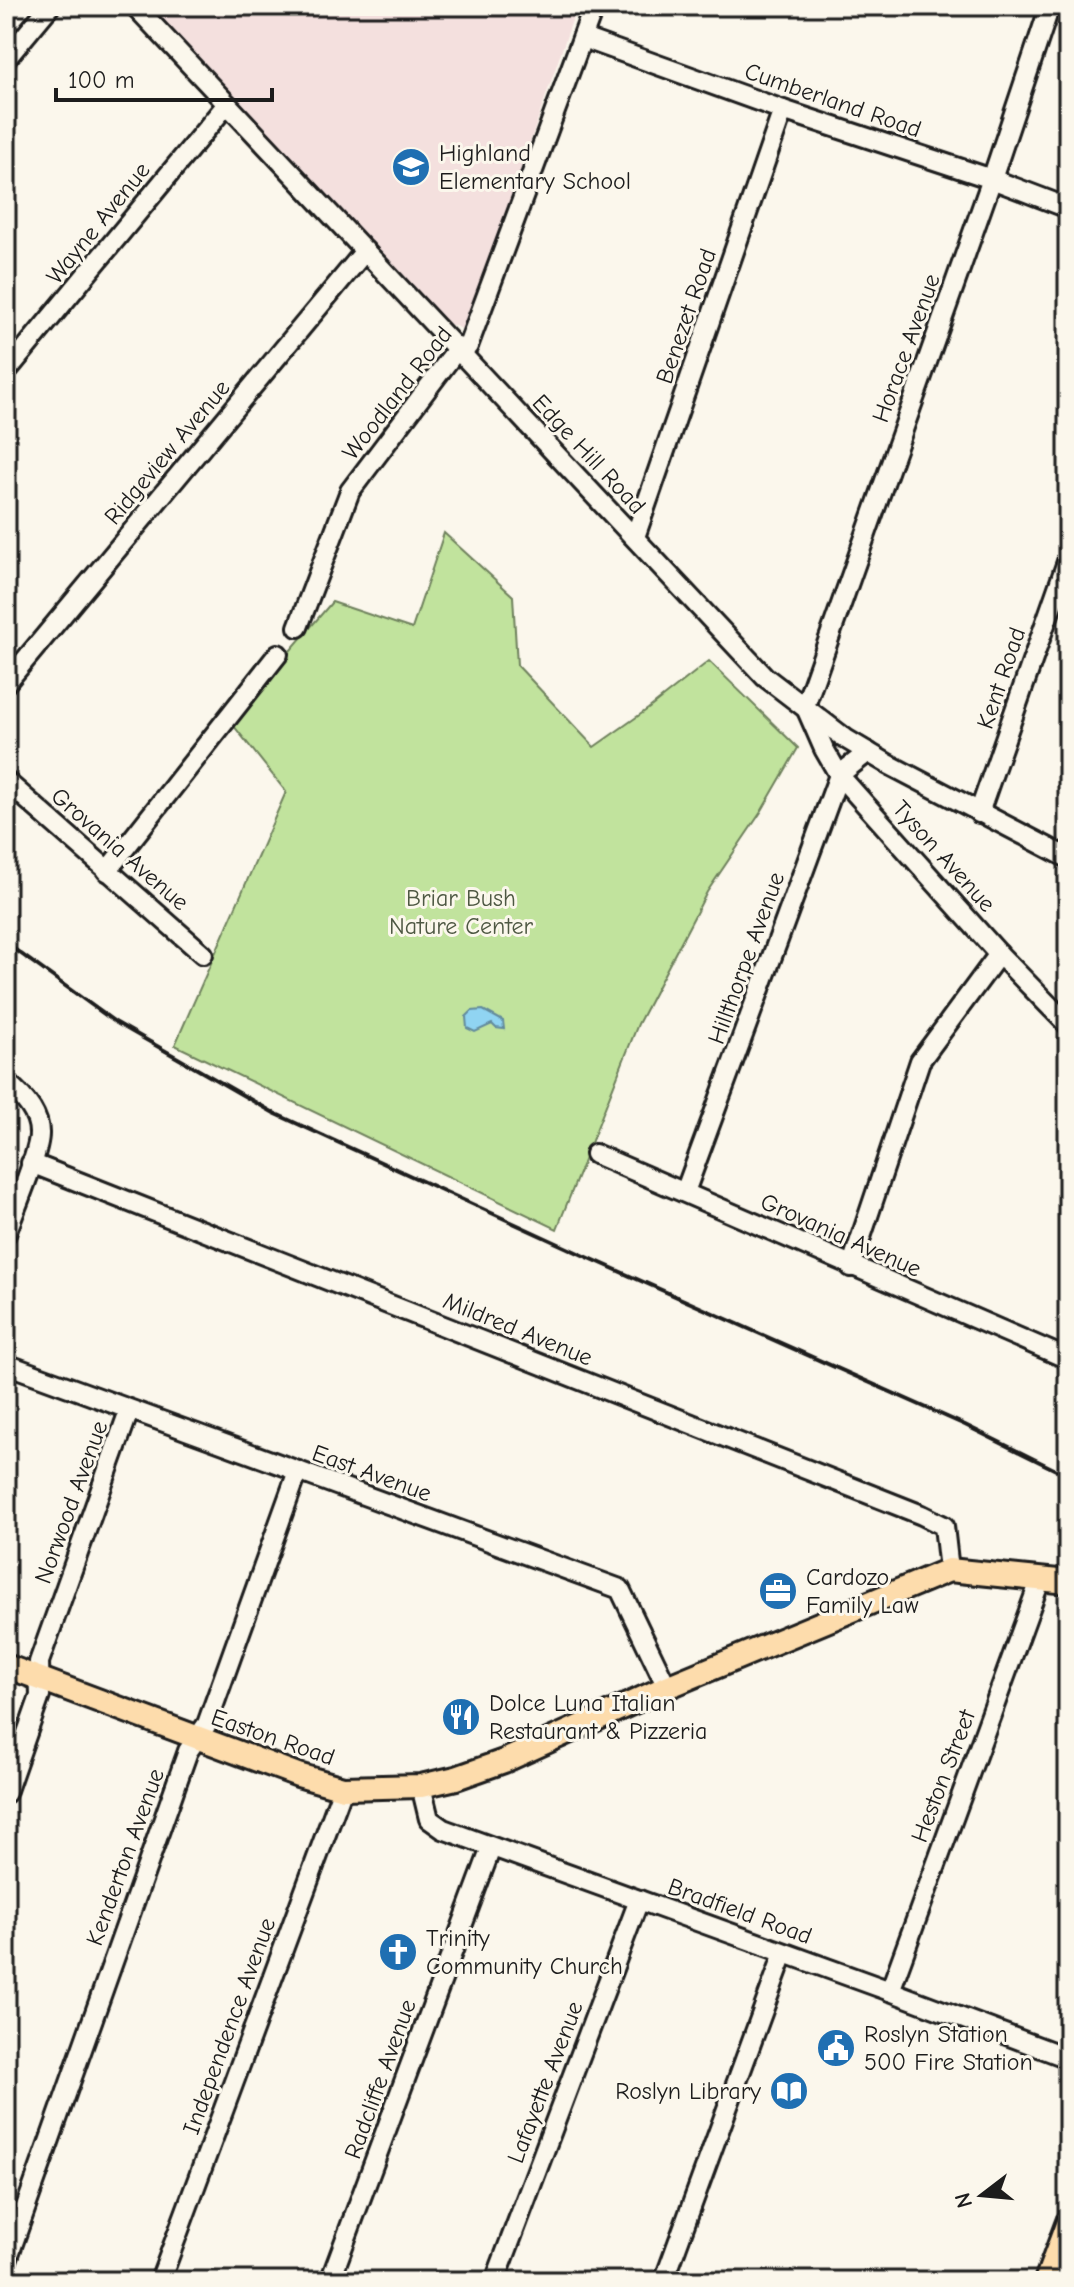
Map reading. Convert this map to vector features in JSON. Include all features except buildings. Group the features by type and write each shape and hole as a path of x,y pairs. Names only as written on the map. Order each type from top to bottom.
{"main road":[{"name":"Easton Road","path":"6,1666 298,1775 343,1788 421,1786 483,1769 667,1687 949,1570 1068,1582"},
{"path":"1046,2281 1068,2222"}],"street":[{"path":"6,59 50,6"},
{"name":"Edge Hill Road","path":"135,6 765,677 846,739 1068,858"},
{"name":"Woodland Road","path":"298,627 350,491 458,348 468,346 594,6"},
{"name":"Horace Avenue","path":"805,706 992,179 1050,6"},
{"name":"Cumberland Road","path":"583,38 1068,208"},
{"name":"Wayne Avenue","path":"6,372 227,104"},
{"name":"Benezet Road","path":"635,537 783,110"},
{"name":"Ridgeview Avenue","path":"6,683 365,251"},
{"name":"Kent Road","path":"979,813 1068,559"},
{"path":"107,871 278,654"},
{"name":"Tyson Avenue","path":"805,706 839,775 999,954 1068,1025"},
{"path":"839,775 868,752"},
{"name":"Hillthorpe Avenue","path":"685,1192 839,775"},
{"name":"Grovania Avenue","path":"6,781 203,954"},
{"path":"851,1267 920,1061 999,954"},
{"path":"6,1082 32,1109 39,1133 6,1234"},
{"name":"Grovania Avenue","path":"595,1154 1068,1359"},
{"name":"Mildred Avenue","path":"31,1163 922,1515 944,1526 949,1570"},
{"name":"East Avenue","path":"6,1364 620,1589 667,1687"},
{"name":"Norwood Avenue","path":"6,1793 40,1696 39,1662 129,1411"},
{"name":"Kenderton Avenue","path":"6,2263 188,1751 207,1724 298,1471"},
{"name":"Heston Street","path":"890,1991 1041,1578"},
{"name":"Bradfield Road","path":"421,1786 429,1819 443,1829 1068,2058"},
{"name":"Independence Avenue","path":"160,2281 343,1788"},
{"name":"Radcliffe Avenue","path":"330,2281 491,1848"},
{"name":"Lafayette Avenue","path":"495,2281 639,1900"},
{"path":"664,2281 784,1953"}],"shaded area":[{"name":"Highland Elementary School","path":"149,6 577,6 465,330 442,321"}],"green space":[{"name":"Briar Bush Nature Center","path":"444,533 513,596 517,665 594,747 709,661 798,748 761,812 707,892 638,1024 557,1229 175,1045 286,792 230,721 332,602 412,629"}],"water":[{"path":"483,1010 503,1021 504,1029 492,1024 475,1032 467,1028 466,1017 472,1011"}],"railway":[{"path":"6,943 115,1022 274,1113 965,1425 1068,1476"}],"place":[{"name":"Highland Elementary School","path":"411,167"},
{"name":"Cardozo Family Law","path":"778,1591"},
{"name":"Dolce Luna Italian Restaurant & Pizzeria","path":"461,1717"},
{"name":"Trinity Community Church","path":"398,1952"},
{"name":"Roslyn Station 500 Fire Station","path":"836,2048"},
{"name":"Roslyn Library","path":"789,2091"}]}
